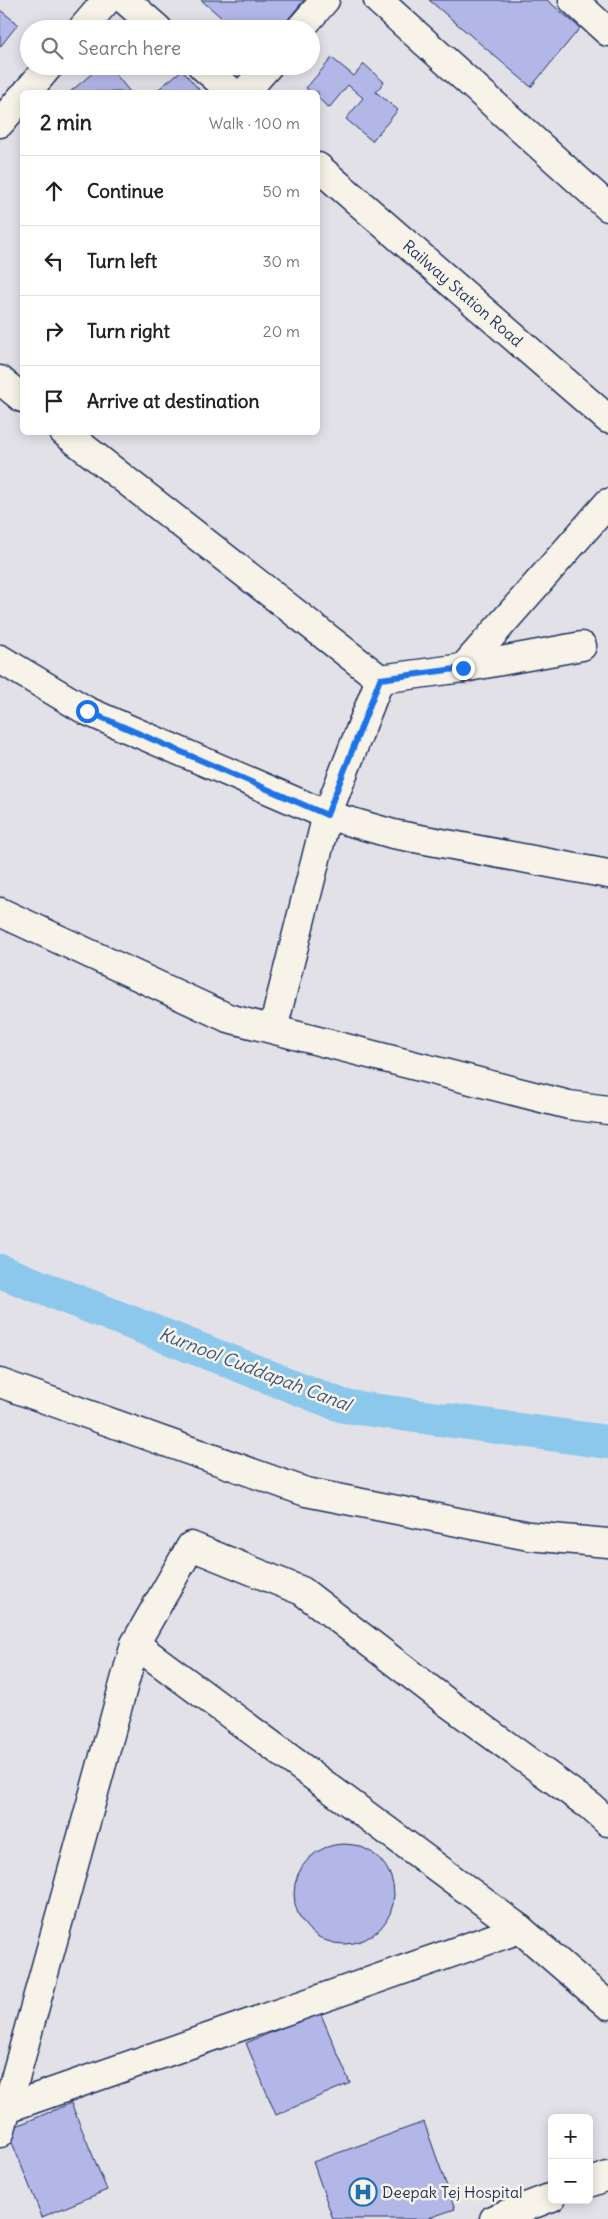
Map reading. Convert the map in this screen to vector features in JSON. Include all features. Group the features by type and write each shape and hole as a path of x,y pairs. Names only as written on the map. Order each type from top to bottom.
{"street":[{"path":"90,20 107,0"},
{"path":"125,0 148,20"},
{"path":"308,20 325,0"},
{"path":"378,0 608,207"},
{"path":"573,0 608,32"},
{"path":"29,90 42,75"},
{"path":"212,75 230,90"},
{"path":"247,90 260,75"},
{"path":"0,123 20,99"},
{"name":"Railway Station Road","path":"320,169 608,420"},
{"path":"0,380 20,396"},
{"path":"68,435 380,679 463,668 582,646"},
{"path":"463,668 608,503"},
{"path":"0,659 87,711 327,815 393,834 608,874"},
{"path":"273,1030 327,815 380,679"},
{"path":"0,912 228,1018 569,1104 608,1110"},
{"path":"0,1383 306,1492 528,1536 608,1543"},
{"path":"4,2121 135,1644 191,1546 302,1591 448,1703 590,1806 608,1822"},
{"path":"135,1644 520,1929 608,2005"},
{"path":"4,2121 520,1929"},
{"path":"593,2182 608,2176"},
{"path":"494,2219 548,2199"}],"building":[{"path":"201,0 304,0 287,20 224,20"},
{"path":"429,0 547,0 580,28 531,87"},
{"path":"0,10 18,24 0,47"},
{"path":"332,58 354,76 364,64 384,82 376,92 398,110 372,141 346,119 363,98 348,85 329,108 320,100 320,90 308,90 306,88 317,75 320,75 320,72"},
{"path":"90,75 116,75 128,90 72,90"},
{"path":"176,75 186,75 199,90 157,90"},
{"path":"344,1844 363,1848 379,1859 390,1875 394,1894 390,1913 379,1929 363,1940 344,1944 325,1940 309,1929 298,1913 294,1894 298,1875 309,1859 325,1848"},
{"path":"320,2012 350,2083 276,2115 246,2043"},
{"path":"71,2103 107,2190 42,2217 7,2130"},
{"path":"424,2122 455,2209 426,2219 333,2219 313,2162"}],"waterway":[{"name":"Kurnool Cuddapah Canal","path":"0,1271 343,1406 608,1442"}],"place":[{"name":"Deepak Tej Hospital","path":"363,2192"}],"route":[{"path":"87,711 327,815 380,679 463,668"}]}
